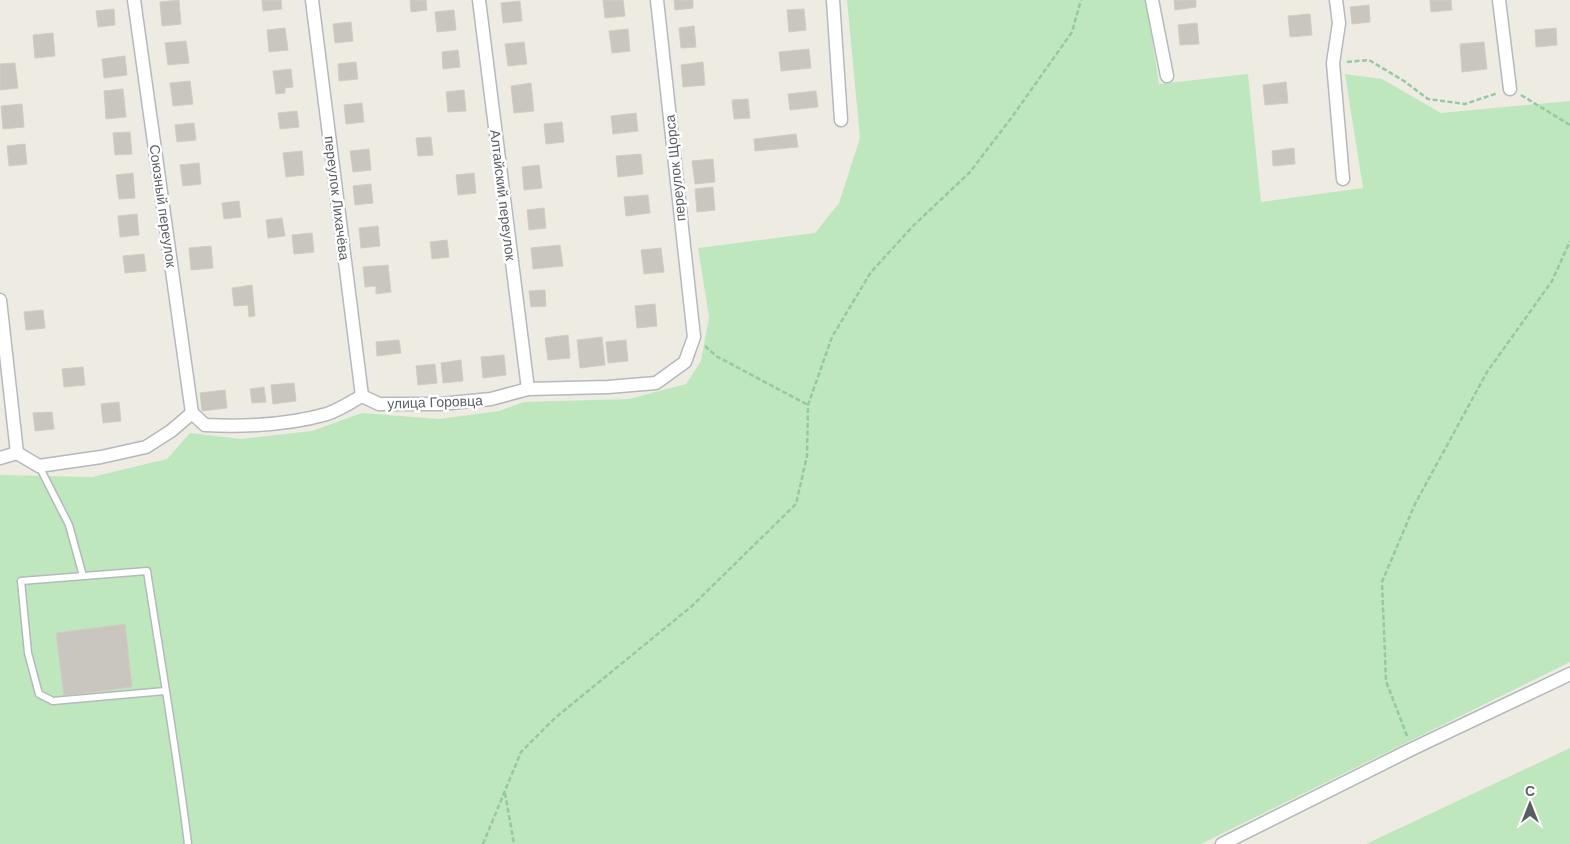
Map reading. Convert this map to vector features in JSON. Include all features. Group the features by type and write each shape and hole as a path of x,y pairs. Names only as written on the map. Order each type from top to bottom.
{"street":[{"name":"Союзный переулок","path":"134,0 192,413"},
{"name":"переулок Лихачёва","path":"312,0 362,396"},
{"name":"Алтайский переулок","path":"479,0 528,389"},
{"name":"переулок Щорса","path":"657,0 694,337"},
{"path":"833,0 841,120"},
{"path":"1152,0 1167,76"},
{"path":"1336,0 1339,23 1333,64 1343,179"},
{"path":"1499,0 1510,88"},
{"path":"0,300 17,453"},
{"name":"улица Горовца","path":"362,396 379,404 440,404 491,399 528,389 608,387 656,383 685,362 694,337"},
{"path":"0,458 17,453 39,466 102,457 146,447 171,431 192,413 205,425 241,427 279,423 329,413 362,396"},
{"path":"1222,844 1412,749 1570,674"}],"lane":[{"path":"39,466 70,525 82,576"},
{"path":"166,691 53,702 39,694 28,653 21,581 147,570 166,691 188,844"}],"path":[{"path":"483,844 522,752 555,718 692,606 796,504 807,456 808,405 832,337 871,272 913,226 970,172 1006,125 1072,32 1082,0"},
{"path":"1333,64 1369,60 1404,81 1428,99 1465,104 1510,88 1570,125"},
{"path":"1412,749 1386,681 1382,582 1415,504 1487,372 1552,281 1570,241"},
{"path":"694,337 716,356 808,405"},
{"path":"504,792 514,844"}],"green space":[{"path":"847,0 1146,0 1159,84 1248,74 1261,202 1363,188 1345,74 1382,79 1441,113 1570,101 1570,662 1201,844 0,844 0,475 92,477 167,459 190,433 241,439 312,431 362,413 439,419 499,411 524,402 629,399 686,384 701,361 709,317 698,248 815,233 839,203 860,138"},
{"path":"1570,748 1570,844 1366,844"}],"building":[{"path":"179,0 181,24 162,26 160,2"},
{"path":"262,0 281,0 282,9 263,11"},
{"path":"410,0 426,0 427,10 411,12"},
{"path":"603,0 623,0 625,16 605,18"},
{"path":"674,0 693,0 693,8 675,10"},
{"path":"1174,0 1196,0 1196,7 1175,10"},
{"path":"1430,0 1451,0 1452,10 1431,12"},
{"path":"520,1 522,21 503,23 501,3"},
{"path":"1369,5 1370,22 1352,24 1350,7"},
{"path":"114,9 115,25 98,27 96,11"},
{"path":"804,9 806,30 789,32 787,10"},
{"path":"454,10 456,30 437,32 435,12"},
{"path":"1310,14 1312,35 1290,37 1288,16"},
{"path":"351,22 353,41 335,43 333,24"},
{"path":"1197,23 1199,44 1180,45 1178,25"},
{"path":"694,26 696,47 681,48 679,28"},
{"path":"285,28 288,50 269,52 267,30"},
{"path":"1556,28 1557,45 1536,47 1535,30"},
{"path":"628,29 630,51 612,53 609,31"},
{"path":"53,33 55,56 35,58 33,35"},
{"path":"186,41 189,63 168,65 165,43"},
{"path":"524,42 527,64 508,66 505,44"},
{"path":"1484,42 1487,69 1462,72 1460,44"},
{"path":"809,49 811,68 781,71 779,52"},
{"path":"458,50 460,67 443,69 442,52"},
{"path":"125,56 127,75 104,78 102,59"},
{"path":"356,62 358,79 339,81 338,64"},
{"path":"703,62 705,85 683,87 681,65"},
{"path":"15,63 18,88 0,90 0,64"},
{"path":"291,69 293,87 285,88 285,93 276,94 273,71"},
{"path":"190,81 193,104 173,106 170,83"},
{"path":"1286,82 1288,103 1265,105 1263,85"},
{"path":"531,83 534,111 514,113 511,86"},
{"path":"123,89 126,117 106,119 104,91"},
{"path":"464,90 466,111 448,112 446,92"},
{"path":"816,91 818,107 790,110 788,94"},
{"path":"748,99 750,118 734,119 732,100"},
{"path":"362,103 364,122 346,124 344,105"},
{"path":"22,104 24,127 3,129 1,106"},
{"path":"297,111 299,127 280,129 278,113"},
{"path":"636,113 638,131 613,134 611,116"},
{"path":"562,122 564,142 546,144 544,124"},
{"path":"194,123 196,140 177,142 175,125"},
{"path":"130,132 132,154 115,155 113,133"},
{"path":"796,134 798,147 755,151 754,139"},
{"path":"431,137 433,155 418,156 416,138"},
{"path":"25,144 27,164 9,166 7,146"},
{"path":"1294,148 1295,164 1273,166 1272,151"},
{"path":"369,149 371,170 353,172 350,151"},
{"path":"302,151 304,175 286,177 283,153"},
{"path":"641,154 643,174 618,177 616,156"},
{"path":"713,159 715,182 695,184 692,161"},
{"path":"199,163 201,184 183,186 180,165"},
{"path":"539,165 542,188 524,190 522,167"},
{"path":"133,173 135,198 119,199 116,175"},
{"path":"474,173 476,193 458,195 456,175"},
{"path":"371,184 373,203 355,205 353,186"},
{"path":"713,187 715,210 697,212 695,189"},
{"path":"648,195 650,213 626,216 624,197"},
{"path":"239,201 241,217 224,219 222,203"},
{"path":"544,208 546,228 529,230 527,210"},
{"path":"137,214 139,235 120,237 118,216"},
{"path":"282,218 285,236 268,238 266,220"},
{"path":"378,226 380,246 361,248 359,228"},
{"path":"312,233 314,252 294,254 292,235"},
{"path":"447,240 449,257 432,259 430,242"},
{"path":"560,245 563,266 533,269 531,248"},
{"path":"211,246 213,268 191,270 189,248"},
{"path":"661,248 664,272 644,274 641,250"},
{"path":"144,254 146,271 125,273 123,256"},
{"path":"388,265 391,292 376,294 376,286 365,287 363,267"},
{"path":"252,285 255,316 249,317 248,305 234,306 232,288"},
{"path":"545,290 546,306 531,307 529,291"},
{"path":"655,304 657,326 637,328 635,306"},
{"path":"43,310 45,328 26,330 24,312"},
{"path":"568,335 570,358 548,360 545,338"},
{"path":"602,337 605,365 580,368 577,340"},
{"path":"399,340 401,353 377,356 376,342"},
{"path":"626,340 628,361 608,363 606,342"},
{"path":"504,355 506,375 483,378 481,357"},
{"path":"461,360 463,381 443,383 441,363"},
{"path":"435,364 437,383 418,385 416,366"},
{"path":"83,367 85,385 64,387 62,369"},
{"path":"294,383 296,401 273,404 271,385"},
{"path":"264,387 266,402 252,403 250,389"},
{"path":"225,390 227,408 202,411 200,393"},
{"path":"119,402 121,421 103,423 101,404"},
{"path":"52,412 54,429 35,431 33,413"},
{"path":"125,624 132,687 64,696 56,633"}]}
